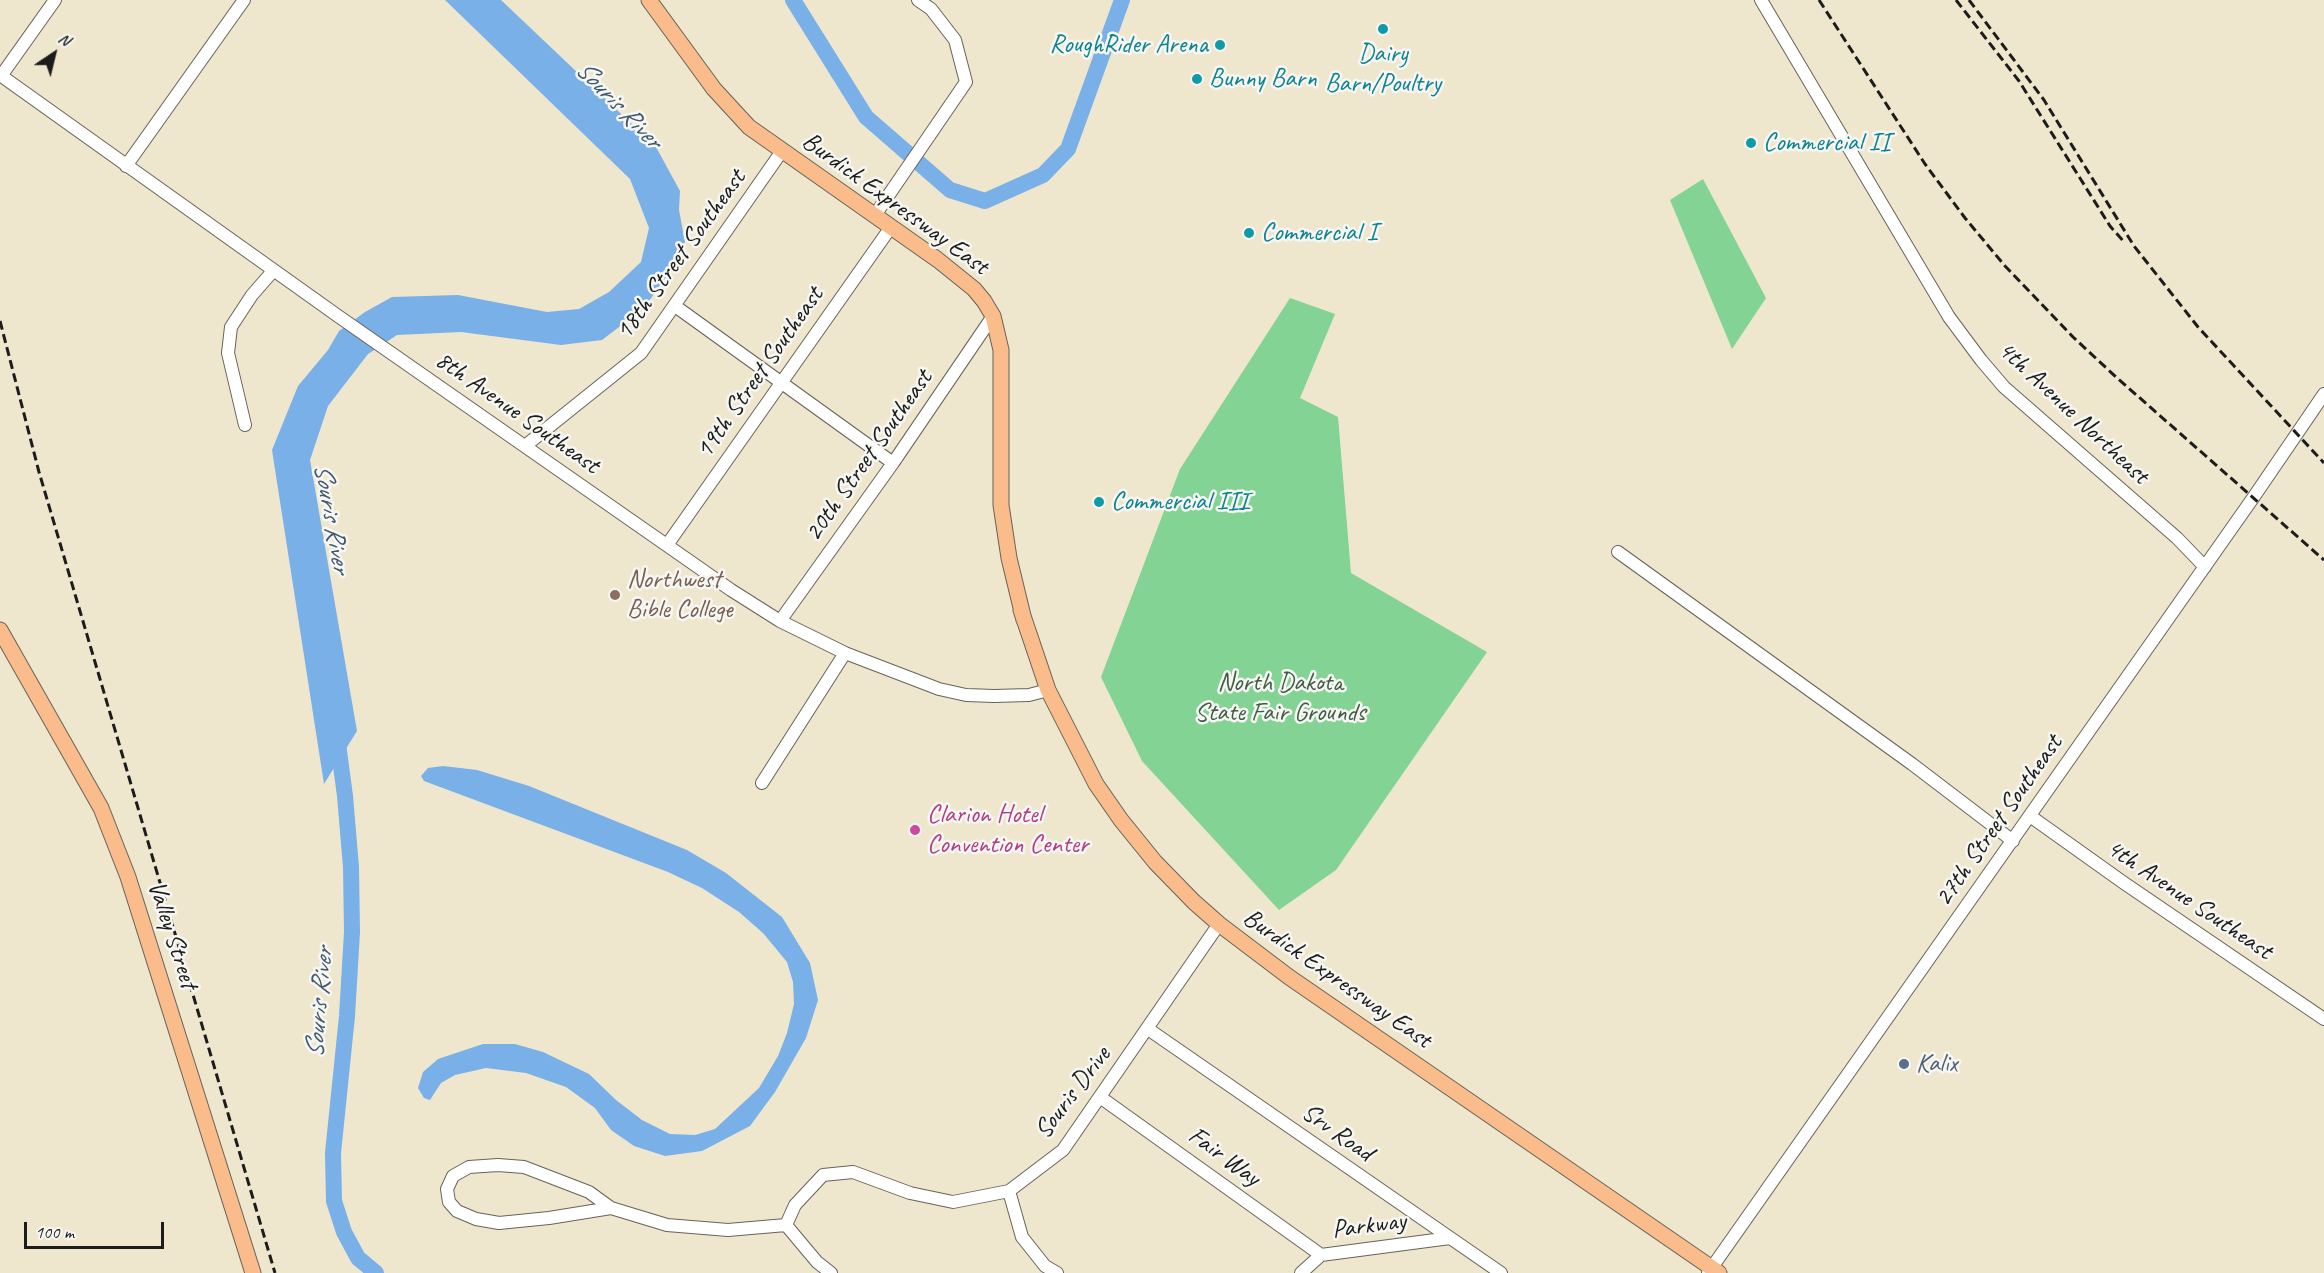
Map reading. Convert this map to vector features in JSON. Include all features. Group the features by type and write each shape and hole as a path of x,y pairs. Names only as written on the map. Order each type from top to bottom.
{"main road":[{"name":"Burdick Expressway East","path":"649,0 727,104 749,127 944,264 974,289 993,316 999,333 1001,357 1001,505 1017,597 1048,690 1096,784 1155,862 1219,924 1288,977 1713,1271"},
{"name":"Burdick Expressway East","path":"1021,610 1028,634"},
{"name":"Valley Street","path":"0,630 100,808 128,877 253,1273"}],"street":[{"path":"0,76 56,0"},
{"path":"126,166 244,0"},
{"path":"875,215 966,82 955,40 936,5 918,0"},
{"name":"4th Avenue Northeast","path":"1761,0 1949,317 1981,360 2004,387 2177,538 2205,567"},
{"name":"8th Avenue Southeast","path":"0,76 273,271 731,590 780,621 912,680 966,694 1029,695 1048,690"},
{"name":"18th Street Southeast","path":"525,446 641,353 782,151"},
{"name":"19th Street Southeast","path":"667,545 891,227"},
{"path":"245,425 228,353 231,327 252,295 273,271"},
{"path":"675,306 893,463"},
{"name":"20th Street Southeast","path":"780,621 893,463 993,316"},
{"name":"27th Street Southeast","path":"1713,1271 2324,394"},
{"path":"1618,552 1912,764 2013,841"},
{"path":"762,783 845,652"},
{"name":"4th Avenue Southeast","path":"2030,816 2124,884 2324,1019"},
{"name":"Souris Drive","path":"786,1225 795,1205 823,1175 852,1172 910,1193 952,1202 1009,1191 1063,1150 1219,924"},
{"name":"Srv Road","path":"1148,1029 1501,1273"},
{"name":"Fair Way","path":"1100,1097 1321,1254"},
{"path":"611,1208 499,1223 476,1219 457,1211 449,1202 447,1189 453,1176 469,1167 498,1165 524,1167 589,1192 611,1208 667,1225 728,1230 786,1225 817,1262 831,1273"},
{"path":"1009,1191 1022,1237 1045,1266 1057,1273"},
{"name":"Parkway","path":"1301,1273 1321,1254 1450,1238"}],"green space":[{"path":"1703,179 1766,298 1732,349 1670,200"},
{"name":"North Dakota State Fair Grounds","path":"1290,298 1335,314 1300,398 1338,417 1351,573 1487,652 1336,870 1279,910 1142,761 1101,677 1180,469"}],"water":[{"path":"445,0 501,0 656,147 680,191 679,210 685,242 671,270 644,308 602,340 561,345 461,332 397,335 368,354 328,406 310,460 357,731 324,784 272,450 298,386 328,350 339,331 365,312 392,297 458,295 547,312 579,309 609,292 641,262 649,228 630,179"},
{"path":"443,766 477,770 529,786 687,850 726,873 782,917 810,963 818,1000 806,1038 775,1092 750,1126 702,1151 665,1156 634,1146 611,1130 595,1108 566,1087 526,1073 486,1068 455,1075 441,1083 430,1100 424,1098 418,1088 423,1072 438,1059 483,1044 515,1044 543,1052 589,1074 616,1100 642,1120 670,1134 695,1135 715,1129 759,1088 778,1056 787,1033 794,1004 793,982 787,962 763,933 739,912 702,888 668,872 424,781 421,776 428,768"}],"waterway":[{"path":"793,0 866,117 950,190 985,201 1043,175 1068,149 1122,0"},
{"name":"Souris River","path":"337,736 351,867 352,932 347,1016 333,1153 334,1201 344,1232 358,1258 376,1273"}],"railway":[{"path":"1819,0 1925,164 1965,218 2005,266 2073,337 2116,377 2324,560"},
{"path":"1956,0 2019,81 2110,226 2125,243"},
{"path":"1969,0 2044,100 2134,246 2198,327 2324,463"},
{"path":"0,321 39,472 275,1273"}],"place":[{"name":"Dairy Barn/Poultry","path":"1383,29"},
{"name":"RoughRider Arena","path":"1220,45"},
{"name":"Bunny Barn","path":"1197,79"},
{"name":"Commercial II","path":"1751,143"},
{"name":"Commercial I","path":"1249,233"},
{"name":"Commercial III","path":"1099,502"},
{"name":"Northwest Bible College","path":"615,595"},
{"name":"Clarion Hotel Convention Center","path":"915,830"},
{"name":"Kalix","path":"1904,1064"}]}
